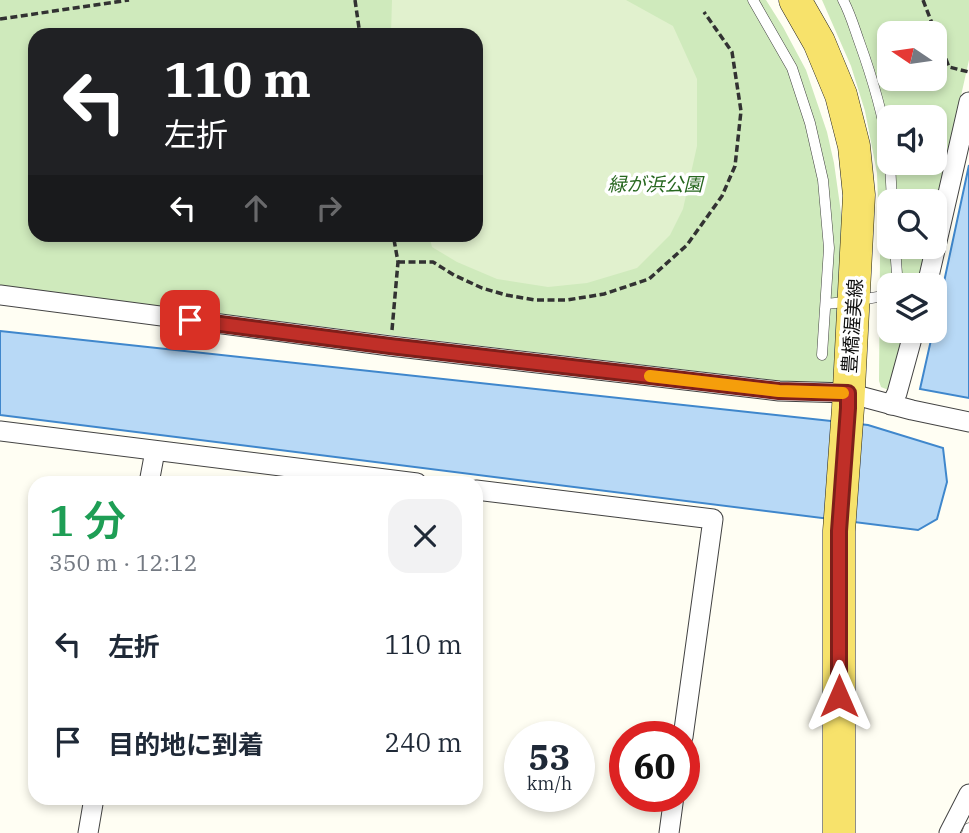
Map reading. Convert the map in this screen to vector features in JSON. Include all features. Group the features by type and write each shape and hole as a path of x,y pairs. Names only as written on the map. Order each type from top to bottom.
{"main road":[{"name":"豊橋渥美線","path":"795,0 819,42 841,96 854,146 859,195 840,302 848,400 839,531 839,833"}],"street":[{"path":"930,273 969,102"},
{"path":"0,295 390,346 891,405 969,422"},
{"path":"891,405 911,343"},
{"path":"0,431 360,476"},
{"path":"150,476 155,451"},
{"path":"483,491 713,519 684,721"},
{"path":"949,833 969,794"},
{"path":"88,833 93,805"},
{"path":"669,833 672,812"}],"lane":[{"path":"752,0 792,68 810,122 823,180 830,248 840,302 822,355"},
{"path":"843,0 880,105"},
{"path":"840,302 877,297"}],"path":[{"path":"0,19 130,0"},
{"path":"355,0 359,28"},
{"path":"923,0 949,67 969,72"},
{"path":"398,262 433,262 482,288 535,300 604,294 649,279 687,245 722,196 736,166 741,111 732,52 704,12"},
{"path":"390,346 398,262 394,242"}],"green space":[{"name":"緑が浜公園","path":"0,0 766,0 806,70 827,132 834,163 846,248 842,380 831,387 0,286"},
{"path":"392,0 626,0 673,26 697,79 697,146 683,209 670,235 637,268 587,283 548,287 497,279 457,262 432,247 431,242 483,242 483,28 391,28"},
{"path":"822,0 969,0 969,60 947,158 947,105 877,105 877,173 865,111 851,66"},
{"path":"877,175 943,175 940,189 878,189"},
{"path":"880,259 924,259 921,273 880,273"},
{"path":"879,343 905,343 891,391 881,387"}],"water":[{"path":"969,165 969,398 920,389 930,343 947,343 946,273"},
{"path":"0,331 868,425 943,448 947,482 937,519 918,530 0,415"}],"slow traffic":[{"path":"650,376 779,391 843,393"}],"route":[{"path":"190,320 779,391 848,393 839,531 839,696"}]}
